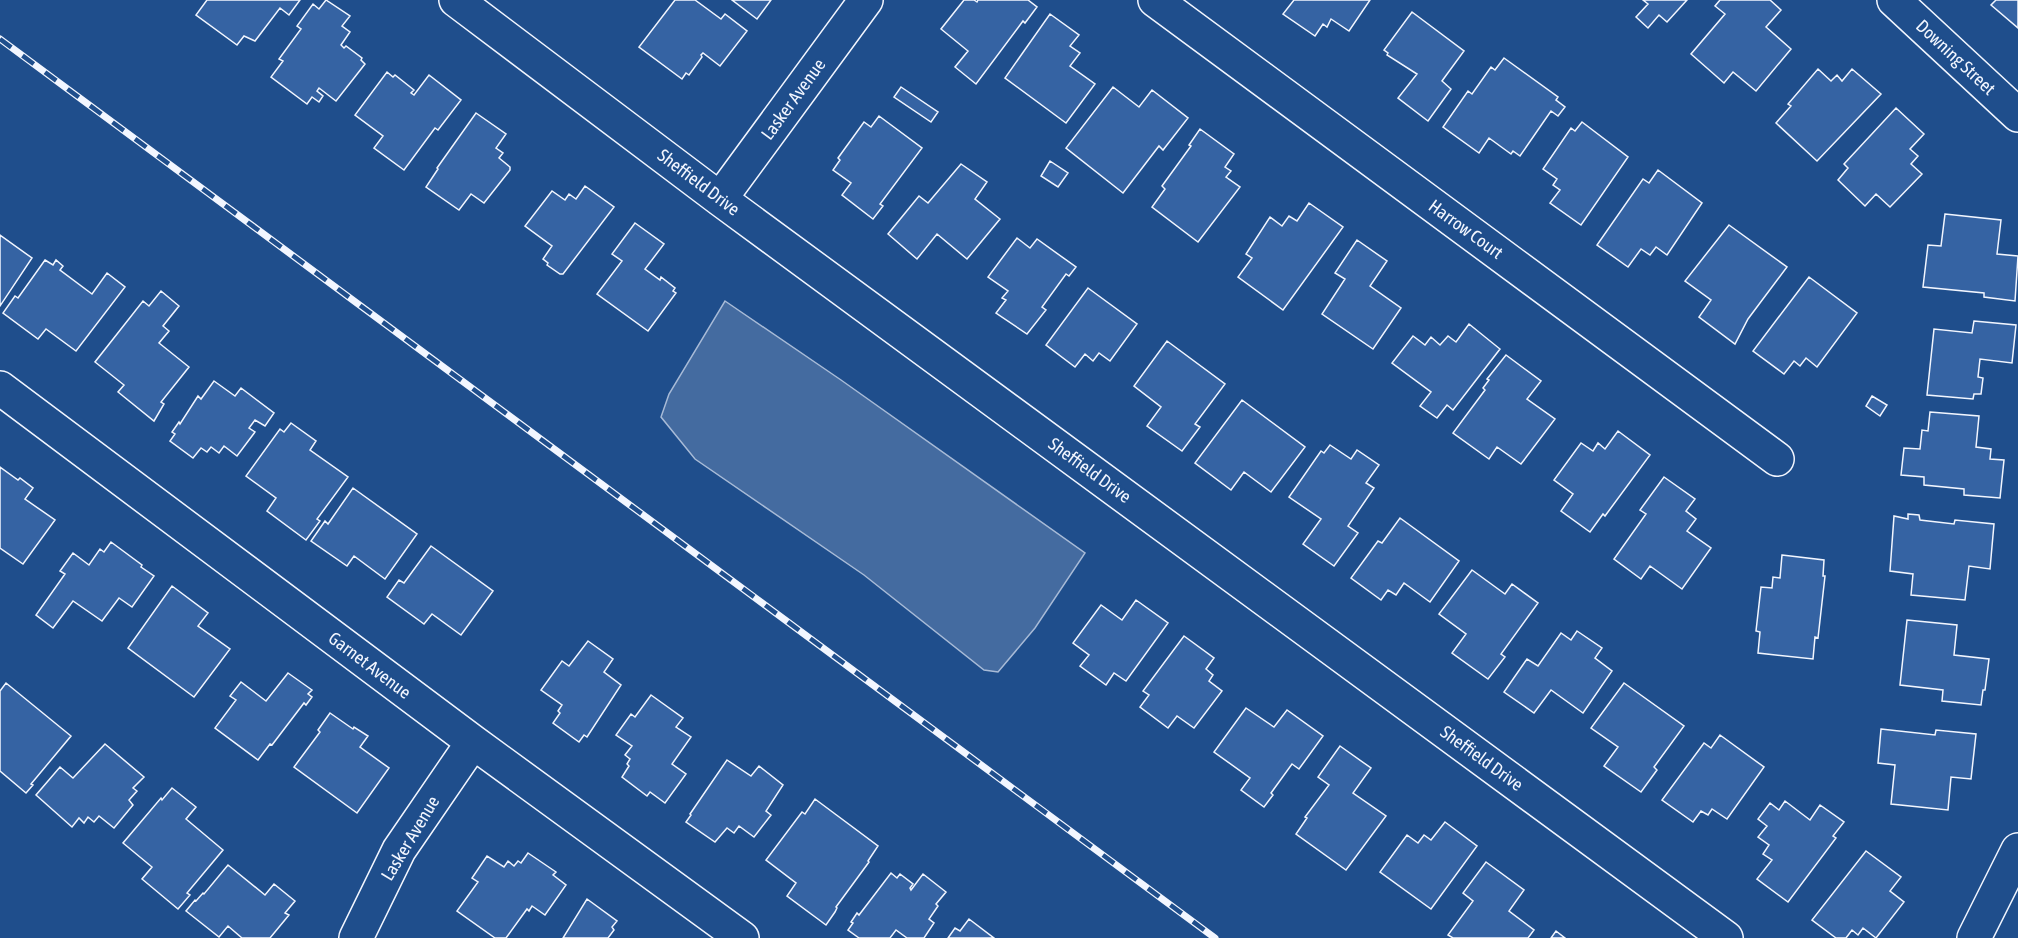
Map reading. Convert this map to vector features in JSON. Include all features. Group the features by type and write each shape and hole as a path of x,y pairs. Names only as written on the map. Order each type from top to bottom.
{"street":[{"name":"Sheffield Drive","path":"456,0 720,199 1726,938"},
{"name":"Lasker Avenue","path":"720,199 866,0"},
{"name":"Harrow Court","path":"1155,0 1777,459"},
{"name":"Downing Street","path":"1894,0 2018,115"},
{"name":"Garnet Avenue","path":"0,388 473,742 742,938"},
{"name":"Lasker Avenue","path":"356,938 399,850 473,742"},
{"path":"1974,938 2018,850"}],"water":[{"path":"725,301 841,380 1085,553 1035,628 998,672 984,670 864,575 695,459 661,417 669,394"}],"building":[{"path":"207,0 300,0 289,15 280,8 255,41 244,36 237,45 196,15"},
{"path":"326,0 350,16 342,26 350,32 341,45 362,58 365,64 336,101 319,88 317,91 323,96 319,102 312,97 307,104 271,77 283,61 279,59 301,29 297,26 313,4 319,9"},
{"path":"675,0 695,0 721,19 725,14 747,31 720,66 703,53 689,75 686,73 682,79 639,47"},
{"path":"732,0 771,0 757,19"},
{"path":"964,0 977,2 978,0 1028,0 1037,7 1025,23 1023,21 976,84 955,67 968,51 941,29"},
{"path":"1294,0 1370,0 1349,31 1331,19 1327,27 1323,24 1315,36 1283,14"},
{"path":"1643,0 1687,0 1667,22 1659,15 1648,28 1636,17 1648,4"},
{"path":"1720,0 1770,0 1781,10 1766,27 1791,49 1756,91 1733,72 1724,83 1691,54 1725,14 1715,6"},
{"path":"1996,0 2018,0 2018,28 1991,5"},
{"path":"1412,12 1464,51 1442,81 1451,89 1428,121 1398,98 1417,74 1387,55 1388,53 1384,50"},
{"path":"1050,14 1079,35 1070,46 1080,53 1070,66 1095,84 1066,123 1005,78"},
{"path":"1504,58 1558,97 1556,100 1565,107 1558,116 1551,111 1520,156 1513,151 1511,154 1489,138 1479,153 1443,127 1468,91 1472,94 1491,67 1495,70"},
{"path":"1818,69 1831,81 1837,75 1842,81 1852,69 1881,94 1817,161 1776,123 1791,106 1788,104"},
{"path":"387,72 393,77 395,75 414,90 411,93 414,95 429,75 461,100 438,130 435,128 404,170 374,148 383,136 355,115"},
{"path":"901,87 938,112 931,122 894,97"},
{"path":"1113,87 1139,107 1152,90 1188,118 1163,150 1159,146 1123,193 1066,148"},
{"path":"1896,108 1924,134 1910,149 1918,156 1911,164 1922,174 1890,207 1876,194 1865,206 1838,180 1848,168 1844,164"},
{"path":"476,113 506,134 496,148 503,153 499,158 510,167 510,170 484,203 471,194 459,210 426,187"},
{"path":"879,116 922,148 880,204 883,206 873,219 842,195 851,183 833,170 840,160 838,158 864,122 871,127"},
{"path":"1582,122 1628,157 1581,225 1550,203 1560,190 1553,185 1557,179 1543,169 1571,128 1575,131"},
{"path":"1200,129 1234,154 1225,167 1231,171 1226,177 1240,187 1198,242 1152,207 1165,189 1162,186 1191,146 1189,145"},
{"path":"1050,161 1068,173 1058,187 1041,176"},
{"path":"961,164 987,182 975,199 1000,219 967,259 937,234 917,259 888,234 919,196 928,203"},
{"path":"1658,170 1702,203 1667,255 1656,247 1650,255 1641,249 1628,267 1597,245 1643,179 1649,183"},
{"path":"585,186 614,207 563,274 560,274 547,265 548,263 543,259 552,246 525,226 552,191 565,200 569,194 576,199"},
{"path":"1309,203 1343,227 1283,310 1238,277 1252,258 1246,254 1270,217 1282,226 1289,216 1297,221"},
{"path":"1945,214 2001,220 1997,254 2018,256 2015,301 1984,297 1984,293 1923,287 1928,245 1941,246"},
{"path":"635,223 664,244 645,269 660,280 661,277 675,288 673,291 676,293 648,331 597,294 622,261 612,254"},
{"path":"1729,225 1787,267 1748,319 1735,344 1699,317 1711,300 1685,281"},
{"path":"0,235 32,258 0,306"},
{"path":"1017,238 1030,248 1037,239 1076,267 1069,276 1066,274 1042,307 1046,310 1027,334 996,313 1006,300 1002,298 1008,291 988,277"},
{"path":"1357,240 1387,261 1370,286 1401,308 1373,349 1322,314 1345,279 1335,273"},
{"path":"45,260 53,265 56,260 63,266 60,270 92,294 107,273 125,287 76,351 46,329 38,339 3,313 15,296 18,298"},
{"path":"1809,277 1857,313 1817,367 1806,358 1800,366 1794,361 1784,374 1753,351"},
{"path":"1088,288 1137,324 1110,361 1099,353 1093,361 1085,354 1075,367 1046,345"},
{"path":"161,291 179,306 163,326 169,331 159,343 189,367 161,402 164,404 154,421 118,392 124,385 95,362 143,301 149,306"},
{"path":"1974,321 2016,325 2012,363 1980,359 1978,377 1983,378 1981,394 1974,394 1973,399 1927,395 1934,329 1972,333"},
{"path":"1469,324 1500,349 1453,410 1447,405 1437,418 1420,406 1431,392 1392,363 1413,336 1425,345 1431,337 1440,345 1448,336 1456,342"},
{"path":"1167,341 1225,384 1195,424 1200,427 1182,451 1147,426 1161,407 1134,386"},
{"path":"1506,355 1541,381 1527,399 1555,419 1521,464 1497,447 1489,459 1453,433 1485,390 1483,388 1489,380 1487,379"},
{"path":"214,381 235,396 241,388 274,413 265,426 255,420 249,428 255,432 237,456 224,446 219,453 211,447 207,452 201,448 193,458 170,441 175,434 172,432 179,422 180,424 198,396 201,399"},
{"path":"1872,396 1887,405 1880,416 1866,406"},
{"path":"1242,400 1305,447 1271,492 1244,472 1231,490 1195,463"},
{"path":"1930,412 1979,416 1976,447 1991,449 1990,459 2004,460 2000,498 1964,495 1964,489 1924,485 1924,477 1901,475 1904,448 1920,449 1922,430 1928,431"},
{"path":"291,423 316,441 310,450 348,477 317,519 320,521 306,540 267,511 276,498 246,476 280,429 284,432"},
{"path":"1618,431 1650,455 1605,516 1603,514 1590,532 1561,511 1573,494 1554,480 1581,443 1593,451 1598,443 1605,449"},
{"path":"1330,445 1351,459 1357,450 1379,465 1366,483 1374,488 1348,526 1358,533 1334,566 1303,544 1321,519 1289,497 1321,451 1324,453"},
{"path":"0,467 33,488 25,499 55,520 23,564 0,548"},
{"path":"1664,477 1695,499 1686,511 1696,519 1687,531 1711,548 1682,589 1650,566 1641,579 1614,559 1646,514 1640,510"},
{"path":"353,488 417,534 385,579 354,556 347,566 311,541 325,521 328,524"},
{"path":"1908,514 1919,515 1920,520 1954,524 1955,520 1994,524 1990,569 1969,566 1965,600 1911,595 1913,574 1890,571 1894,516 1908,519"},
{"path":"1400,518 1459,561 1430,602 1404,583 1396,595 1388,590 1381,600 1351,578 1378,541 1382,543"},
{"path":"111,542 154,576 132,607 119,598 102,621 73,601 53,628 36,615 65,574 60,571 73,553 89,565 100,549 104,552"},
{"path":"431,546 493,591 461,635 432,614 424,624 387,597 399,580 404,583"},
{"path":"1782,555 1824,560 1823,576 1825,576 1818,638 1815,637 1813,659 1758,653 1760,632 1756,631 1761,587 1772,588 1773,577 1780,578"},
{"path":"1472,570 1505,594 1512,584 1538,603 1501,654 1505,657 1488,679 1452,653 1466,634 1439,614"},
{"path":"172,586 208,613 198,626 230,649 194,697 128,648"},
{"path":"1136,600 1168,623 1126,681 1114,673 1106,685 1080,666 1089,655 1073,643 1101,605 1122,620"},
{"path":"1907,620 1957,625 1954,655 1989,659 1981,705 1942,701 1943,690 1900,685"},
{"path":"1577,631 1602,648 1595,658 1612,671 1583,713 1551,690 1534,713 1504,692 1527,659 1538,666 1561,633 1571,640"},
{"path":"1184,636 1214,658 1206,669 1213,675 1209,681 1222,691 1194,728 1177,716 1168,728 1140,707 1149,695 1143,691"},
{"path":"588,641 613,659 604,672 621,685 587,737 584,735 579,742 553,723 562,705 541,690 562,661 569,666"},
{"path":"288,673 312,690 308,694 312,697 306,705 304,703 258,760 215,728 236,700 230,696 241,682 266,701"},
{"path":"6,683 71,736 26,793 0,771 0,691"},
{"path":"1624,683 1684,726 1654,767 1657,770 1641,792 1604,766 1618,747 1591,728"},
{"path":"651,695 683,718 676,727 691,737 672,764 686,774 665,803 650,792 647,796 622,777 629,766 627,764 630,759 625,755 632,746 616,735 631,714 635,717"},
{"path":"1246,708 1274,727 1287,710 1323,736 1299,769 1292,764 1264,807 1241,790 1250,778 1214,752"},
{"path":"330,713 368,736 360,747 389,768 357,813 294,767 320,732 318,730"},
{"path":"1881,729 1935,735 1936,730 1976,734 1971,779 1951,777 1948,810 1891,804 1895,765 1878,763"},
{"path":"1720,735 1764,767 1727,819 1712,809 1708,815 1701,811 1693,822 1662,800 1704,743 1711,748"},
{"path":"105,744 144,777 133,788 137,791 129,800 133,805 114,828 99,816 94,822 88,817 84,823 79,818 72,827 36,795 60,767 73,778"},
{"path":"1340,746 1371,768 1353,793 1386,816 1346,870 1296,834 1307,818 1305,817 1329,785 1318,777"},
{"path":"727,760 751,776 759,766 783,785 766,811 771,815 754,837 739,826 734,833 727,828 715,842 686,822"},
{"path":"172,788 196,807 186,819 223,850 187,893 190,895 178,909 142,879 152,867 123,843"},
{"path":"815,799 878,846 826,925 787,896 796,883 766,860 802,812 805,814"},
{"path":"1785,801 1810,820 1820,805 1844,822 1833,836 1836,838 1788,902 1757,879 1772,860 1763,854 1769,845 1758,837 1767,826 1758,819 1770,803 1779,810"},
{"path":"1445,822 1477,846 1431,909 1380,872 1407,835 1418,843 1424,835 1431,840"},
{"path":"1866,851 1901,877 1890,891 1904,902 1876,938 1863,928 1858,935 1852,930 1846,938 1836,938 1812,920"},
{"path":"528,853 556,872 553,875 566,885 545,915 532,906 529,911 527,909 506,938 495,938 457,911 478,882 472,878 487,856 504,867 508,861 514,866 518,861 521,863"},
{"path":"1486,862 1524,890 1509,911 1534,930 1528,938 1453,938 1448,935 1473,901 1463,893"},
{"path":"228,865 265,895 274,884 295,901 285,913 289,915 270,938 242,938 228,926 219,937 186,911 195,900 204,894"},
{"path":"891,873 897,878 900,874 913,884 911,890 923,874 946,892 936,904 938,906 929,919 934,923 924,938 907,938 896,930 890,938 859,938 848,930 857,913 859,915"},
{"path":"587,899 617,921 612,927 614,930 608,938 563,938"},
{"path":"969,919 994,938 948,938 955,928 960,931"},
{"path":"1556,931 1565,938 1551,938"}],"railway":[{"path":"0,39 1215,938"}]}
